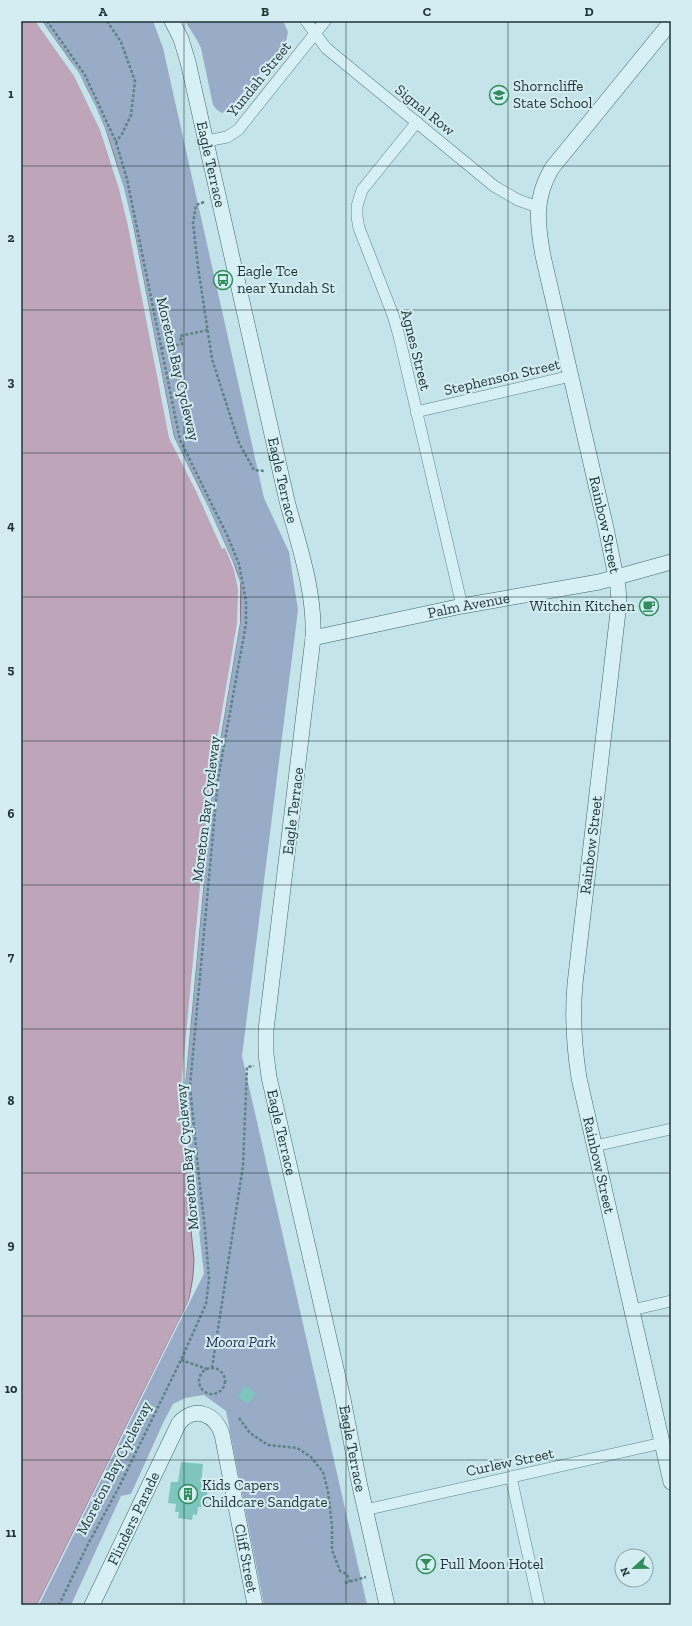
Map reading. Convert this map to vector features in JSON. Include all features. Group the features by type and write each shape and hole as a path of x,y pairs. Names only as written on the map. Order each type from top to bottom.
{"street":[{"name":"Eagle Terrace","path":"172,21 184,50 207,141 287,501 306,570 312,607 313,638 267,1023 266,1054 269,1077 343,1399 365,1510 387,1605"},
{"name":"Signal Row","path":"306,21 326,48 494,186 518,200 538,207"},
{"name":"Yundah Street","path":"207,141 227,137 238,130 326,21"},
{"name":"Rainbow Street","path":"671,22 560,156 546,177 541,190 538,207 539,236 616,577 619,603 572,1009 575,1056 671,1482"},
{"name":"Agnes Street","path":"417,122 362,190 357,206 357,217 359,228 393,315 399,336 462,606"},
{"name":"Stephenson Street","path":"416,412 571,376"},
{"name":"Palm Avenue","path":"313,638 462,606 590,583 671,562"},
{"path":"595,1146 671,1129"},
{"path":"632,1310 671,1301"},
{"name":"Cliff Street","path":"175,1431 184,1418 197,1413 214,1420 219,1426 255,1605"},
{"name":"Flinders Parade","path":"92,1605 175,1431"},
{"name":"Curlew Street","path":"365,1510 662,1444"},
{"path":"511,1477 539,1605"}],"path":[{"name":"Moreton Bay Cycleway","path":"47,21 85,75 116,142 127,179 180,440 227,535 239,564 246,601 246,624 218,779 190,1086 209,1279 206,1304 181,1360 59,1605"},
{"path":"107,21 121,42 135,81 131,115 122,134 116,142"},
{"path":"204,202 196,205 193,223 212,359 239,443 254,470 264,471"},
{"path":"161,348 182,344 180,336 208,330"},
{"path":"212,1368 243,1166 247,1067 256,1066"},
{"path":"181,1360 207,1369 217,1369 224,1376 225,1386 218,1393 208,1393 200,1386 200,1376 207,1369"},
{"path":"239,1418 250,1433 268,1445 297,1448 312,1457 323,1472 328,1491 332,1550 340,1571 347,1574 350,1582"},
{"path":"345,1583 366,1577"}],"green space":[{"name":"Moora Park","path":"42,21 153,21 163,48 264,498 289,552 298,610 242,1056 367,1605 264,1605 226,1411 204,1395 185,1398 173,1404 131,1494 121,1496 71,1605 35,1605 204,1274 182,1084 171,434"},
{"path":"185,21 283,21 288,32 286,42 228,110 222,113 213,105 201,48"}],"shaded area":[{"path":"21,21 42,21 70,60 86,87 105,128 115,158 133,225 174,437 199,487 233,562 241,588 240,623 213,782 185,1087 191,1189 189,1210 194,1260 189,1300 37,1605 21,1605"}],"pier":[{"path":"35,21 42,21 79,73 105,128 124,188 133,225 174,437 208,506 233,562 240,582 240,623 213,782 185,1087 192,1198 191,1211 188,1189 181,1087 210,781 237,623 238,589 234,570 225,548 222,549 195,489 169,438 128,226 119,189 100,130 74,76"},
{"path":"194,1280 190,1301 39,1605 37,1605 189,1300"}],"building":[{"path":"245,1386 256,1393 248,1404 238,1397"},
{"name":"Kids Capers Childcare Sandgate","path":"181,1462 203,1464 201,1485 208,1486 206,1507 198,1507 197,1515 193,1514 192,1520 178,1518 179,1512 175,1512 176,1504 168,1503 171,1482 178,1482"}],"place":[{"name":"Shorncliffe State School","path":"499,95"},
{"name":"Eagle Tce near Yundah St","path":"223,280"},
{"name":"Witchin Kitchen","path":"649,606"},
{"name":"Kids Capers Childcare Sandgate","path":"188,1494"},
{"name":"Full Moon Hotel","path":"426,1564"}]}
